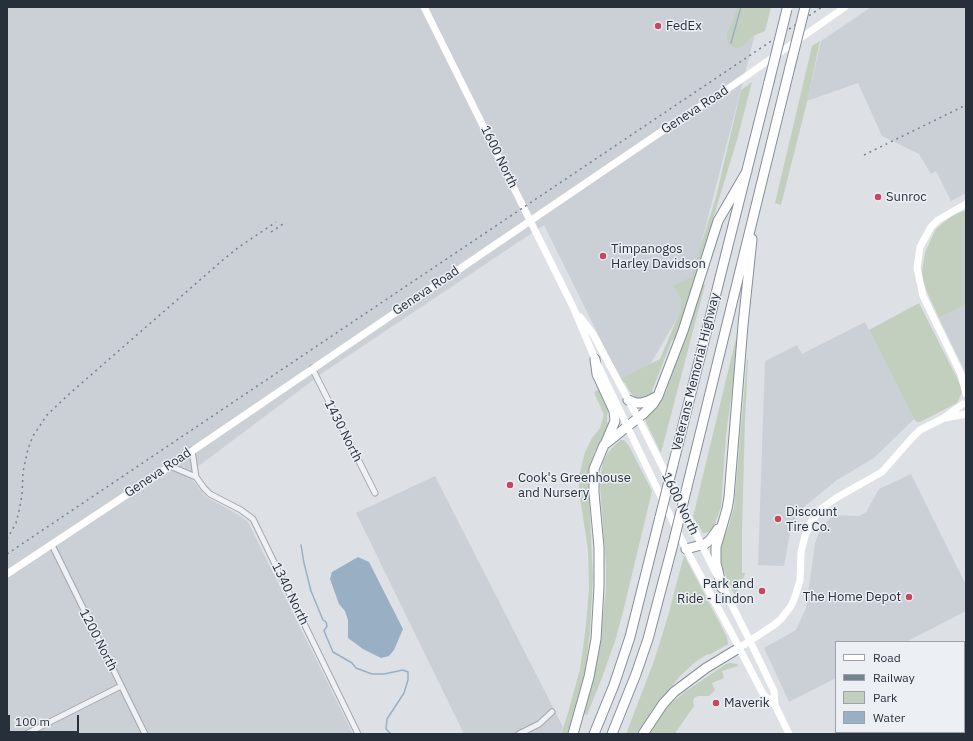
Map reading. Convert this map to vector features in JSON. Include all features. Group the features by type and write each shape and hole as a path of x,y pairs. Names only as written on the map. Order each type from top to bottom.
{"highway":[{"name":"Veterans Memorial Highway","path":"612,734 634,681 648,638 673,544 805,7"},
{"name":"Veterans Memorial Highway","path":"594,734 614,686 630,637 787,8"},
{"path":"604,445 648,409 658,396 684,331 718,221 747,171"},
{"path":"722,588 715,555 716,547 728,509 743,325 756,204"},
{"path":"574,734 589,677 596,639 599,587 599,547 594,493 594,468 615,421 614,411 597,374 595,359"},
{"path":"628,400 641,403 652,400 658,396"},
{"path":"686,549 710,540 724,520"},
{"path":"643,734 663,704 674,692 706,668 739,648"}],"main road":[{"name":"1600 North","path":"424,7 531,220 573,307 595,359 686,549 763,694 775,705"},
{"name":"Geneva Road","path":"7,574 170,466 674,123 729,88 845,7"},
{"path":"942,419 966,413 963,404 966,394 964,377 923,296 917,268 920,247 931,227 945,215 966,204"},
{"name":"1600 North","path":"573,307 593,334 638,418 774,691 775,705 789,734"},
{"path":"739,648 774,626 791,606 800,580 801,552 804,536 811,522 821,509 836,498 882,472 920,430 942,419 963,404"}],"street":[{"name":"1430 North","path":"312,368 374,493"},
{"path":"192,450 196,477"},
{"path":"170,466 196,477"},
{"name":"1340 North","path":"196,477 210,494 241,510 253,519 358,734"},
{"name":"1200 North","path":"52,545 145,734"},
{"path":"26,734 121,686"},
{"path":"519,734 539,724 552,712"}],"shaded area":[{"path":"7,7 762,7 686,303 636,389 621,381 544,225 324,372 188,474 205,496 248,522 353,734 7,734"},
{"path":"871,7 966,7 966,193 951,201 936,171 931,174 919,154 882,136 858,83 807,101 821,41"},
{"path":"966,305 966,374 939,318"},
{"path":"865,322 914,419 874,458 837,480 799,511 790,532 784,566 758,565 765,361 797,345 802,354"},
{"path":"911,474 966,585 966,611 908,641 835,641 835,679 789,702 764,648 796,630 806,608 815,543 821,528 833,515 859,516 866,512 879,489"},
{"path":"435,476 563,727 560,734 464,734 356,513"}],"green space":[{"path":"738,7 771,7 765,31 753,36 743,46 736,48 729,45 727,34"},
{"path":"820,41 807,102 781,205 775,203 812,46"},
{"path":"752,82 737,140 678,334 676,339 672,340 652,391 653,392 648,398 636,400 622,378 660,359 681,309 681,299 673,286 691,277 716,197 741,90"},
{"path":"966,210 966,305 939,318 923,281 922,271 925,253 936,229 953,215"},
{"path":"703,284 705,285 661,453 645,418 660,402 666,392"},
{"path":"919,303 962,388 962,392 957,403 920,422 917,422 914,419 869,330"},
{"path":"737,334 736,362 726,435 721,507 713,529 703,533 693,517"},
{"path":"747,359 742,532 742,573 745,573 737,587 738,594 735,596 722,567 720,549 734,507"},
{"path":"599,389 609,410 607,422 611,428 595,451 588,473 593,577 590,632 585,671 579,700 569,734 561,734 580,669 586,625 589,588 588,550 579,491 579,476 585,452 592,438 600,428 604,415 594,392"},
{"path":"620,440 624,440 629,446 652,491 616,638 587,715 584,714 598,658 606,589 606,565 600,477 603,462 607,454"},
{"path":"684,555 727,637 728,644 694,663 680,676 668,691 638,734 626,734 654,661 668,616"},
{"path":"726,664 737,664 738,666 722,671 724,678 712,683 715,690 709,696 698,696 694,698 694,706 676,734 650,734 652,731 650,730 668,706 686,691"}],"water":[{"path":"358,557 369,562 403,629 394,650 389,656 381,658 363,649 348,638 348,620 345,611 339,604 330,579 332,572"}],"waterway":[{"path":"731,43 741,7"},
{"path":"301,545 311,591 323,620 326,622 327,626 324,631 333,652 352,663 356,668 372,674 384,674 403,670 408,672 408,680 404,693 387,719 386,729 391,734"}],"railway":[{"path":"7,554 822,7"},
{"path":"864,155 966,105"},
{"path":"7,539 16,523 19,511 22,495 23,472 28,449 33,436 47,415 224,259 276,222"},
{"path":"271,232 286,222"}],"place":[{"name":"FedEx","path":"658,26"},
{"name":"Sunroc","path":"878,197"},
{"name":"Timpanogos Harley Davidson","path":"603,256"},
{"name":"Cook's Greenhouse and Nursery","path":"510,485"},
{"name":"Discount Tire Co.","path":"778,519"},
{"name":"Park and Ride - Lindon","path":"762,591"},
{"name":"The Home Depot","path":"909,597"},
{"name":"Maverik","path":"716,703"}]}
